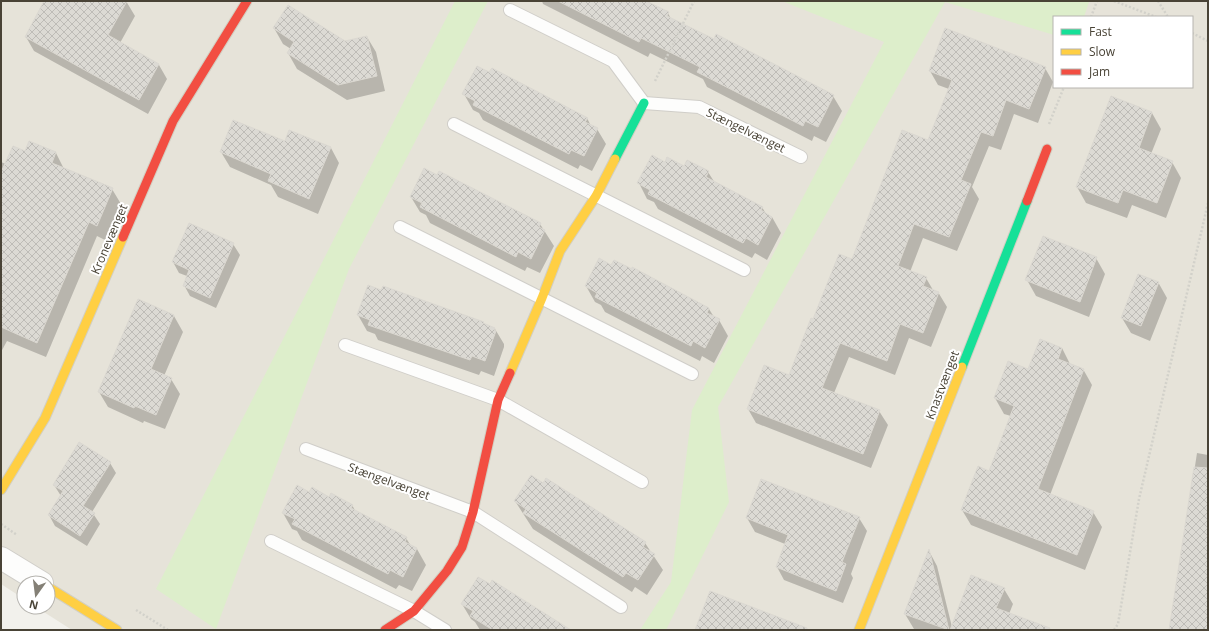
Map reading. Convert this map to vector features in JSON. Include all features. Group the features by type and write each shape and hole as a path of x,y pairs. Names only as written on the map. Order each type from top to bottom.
{"street":[{"name":"Kronevænget","path":"1,490 45,418 173,121 247,1"},
{"path":"385,630 414,611 448,571 462,547 473,512 498,400 542,298 560,251 596,196 644,103"},
{"name":"Knastvænget","path":"859,630 1047,149"},
{"path":"1,558 29,575"},
{"path":"56,592 117,630"}],"lane":[{"path":"510,10 613,61 644,103"},
{"name":"Stængelvænget","path":"644,103 699,107 801,157"},
{"path":"454,124 744,270"},
{"path":"400,227 692,374"},
{"path":"344,345 498,400 642,482"},
{"name":"Stængelvænget","path":"306,449 473,512 621,607"},
{"path":"271,541 414,611 445,630"}],"path":[{"path":"644,103 694,1"},
{"path":"1091,16 1097,1"},
{"path":"1114,1 1153,16"},
{"path":"1158,1 1167,16"},
{"path":"1193,33 1208,40"},
{"path":"1047,149 1043,141 1064,88"},
{"path":"1114,630 1118,624 1139,499 1208,203"}],"shaded area":[{"path":"1,1 1208,1 1208,630 72,630 49,615 56,615 56,575 16,575 16,594 1,584"}],"green space":[{"path":"455,1 488,1 349,269 216,629 156,589"},
{"path":"782,1 1089,2 1084,16 1053,16 1053,35 945,2 718,407 729,502 666,630 640,630 671,582 692,410 884,42"}],"building":[{"path":"44,1 127,1 108,35 159,64 139,100 25,37"},
{"path":"558,1 646,1 669,12 667,16 714,39 716,34 834,95 818,127 805,121 803,126 697,72 700,67 641,38 639,42"},
{"path":"288,5 345,41 367,36 377,76 338,85 287,53 294,42 273,28"},
{"path":"945,28 1046,67 1029,109 1006,100 993,136 981,132 961,180 971,184 949,237 914,224 898,266 927,277 923,286 939,292 923,333 900,324 887,361 840,343 822,388 880,410 863,454 747,409 764,365 789,375 811,318 813,319 839,254 852,259 902,130 928,140 952,80 929,71"},
{"path":"477,66 489,72 492,68 588,118 585,122 598,128 584,156 571,150 569,154 473,105 475,101 462,94"},
{"path":"1111,96 1152,112 1139,148 1173,161 1157,203 1123,190 1118,203 1076,187"},
{"path":"233,120 285,141 289,130 331,147 309,199 268,181 271,174 220,152"},
{"path":"29,141 56,152 52,163 113,188 97,226 89,222 37,343 1,327 1,172 13,146 25,151"},
{"path":"652,155 665,162 667,157 684,166 687,160 709,171 706,177 763,207 761,210 772,217 758,245 746,238 743,243 648,194 650,190 637,183"},
{"path":"424,168 437,175 439,171 541,223 539,227 545,230 531,259 518,252 516,257 420,207 422,203 410,197"},
{"path":"189,223 234,243 210,298 183,286 189,270 172,262"},
{"path":"1043,236 1097,257 1080,302 1025,280"},
{"path":"599,258 611,265 614,260 632,269 632,267 709,308 707,313 720,319 705,348 693,341 691,346 595,297 597,293 585,286"},
{"path":"1138,274 1159,282 1141,326 1121,318"},
{"path":"368,285 381,290 383,286 484,322 483,323 495,328 494,330 496,331 485,361 472,356 470,360 368,325 370,320 357,315"},
{"path":"138,299 174,315 151,369 172,378 156,415 135,406 134,408 98,392"},
{"path":"1040,339 1062,348 1058,359 1084,369 1038,489 1094,511 1077,555 961,510 978,466 989,471 1014,406 994,398 1008,361 1028,369"},
{"path":"79,442 111,462 83,506 95,513 80,536 48,515 63,491 53,485"},
{"path":"1194,467 1208,468 1208,630 1169,630"},
{"path":"531,475 543,483 546,478 646,542 643,547 655,554 638,580 626,573 623,577 523,513 526,509 514,501"},
{"path":"761,479 860,517 842,562 846,564 836,591 776,567 788,535 746,518"},
{"path":"297,485 309,492 312,487 329,497 331,493 353,505 351,508 407,537 405,542 417,548 403,577 390,570 388,574 292,524 295,519 282,513"},
{"path":"929,549 949,630 904,614"},
{"path":"971,575 1005,588 996,608 1050,628 1049,630 950,630"},
{"path":"478,577 490,584 492,580 571,630 493,630 470,616 473,611 461,604"},
{"path":"710,591 807,628 807,630 695,630"}],"traffic: fast":[{"path":"615,159 644,103"},
{"path":"962,367 1027,201"}],"traffic: slow":[{"path":"510,373 560,251 596,196 615,159"},
{"path":"1,490 45,418 123,237"},
{"path":"859,630 962,367"},
{"path":"56,592 117,630"}],"traffic: jam":[{"path":"123,237 173,121 247,1"},
{"path":"1027,201 1047,149"},
{"path":"385,630 414,611 447,571 462,547 473,512 498,400 510,373"}]}
